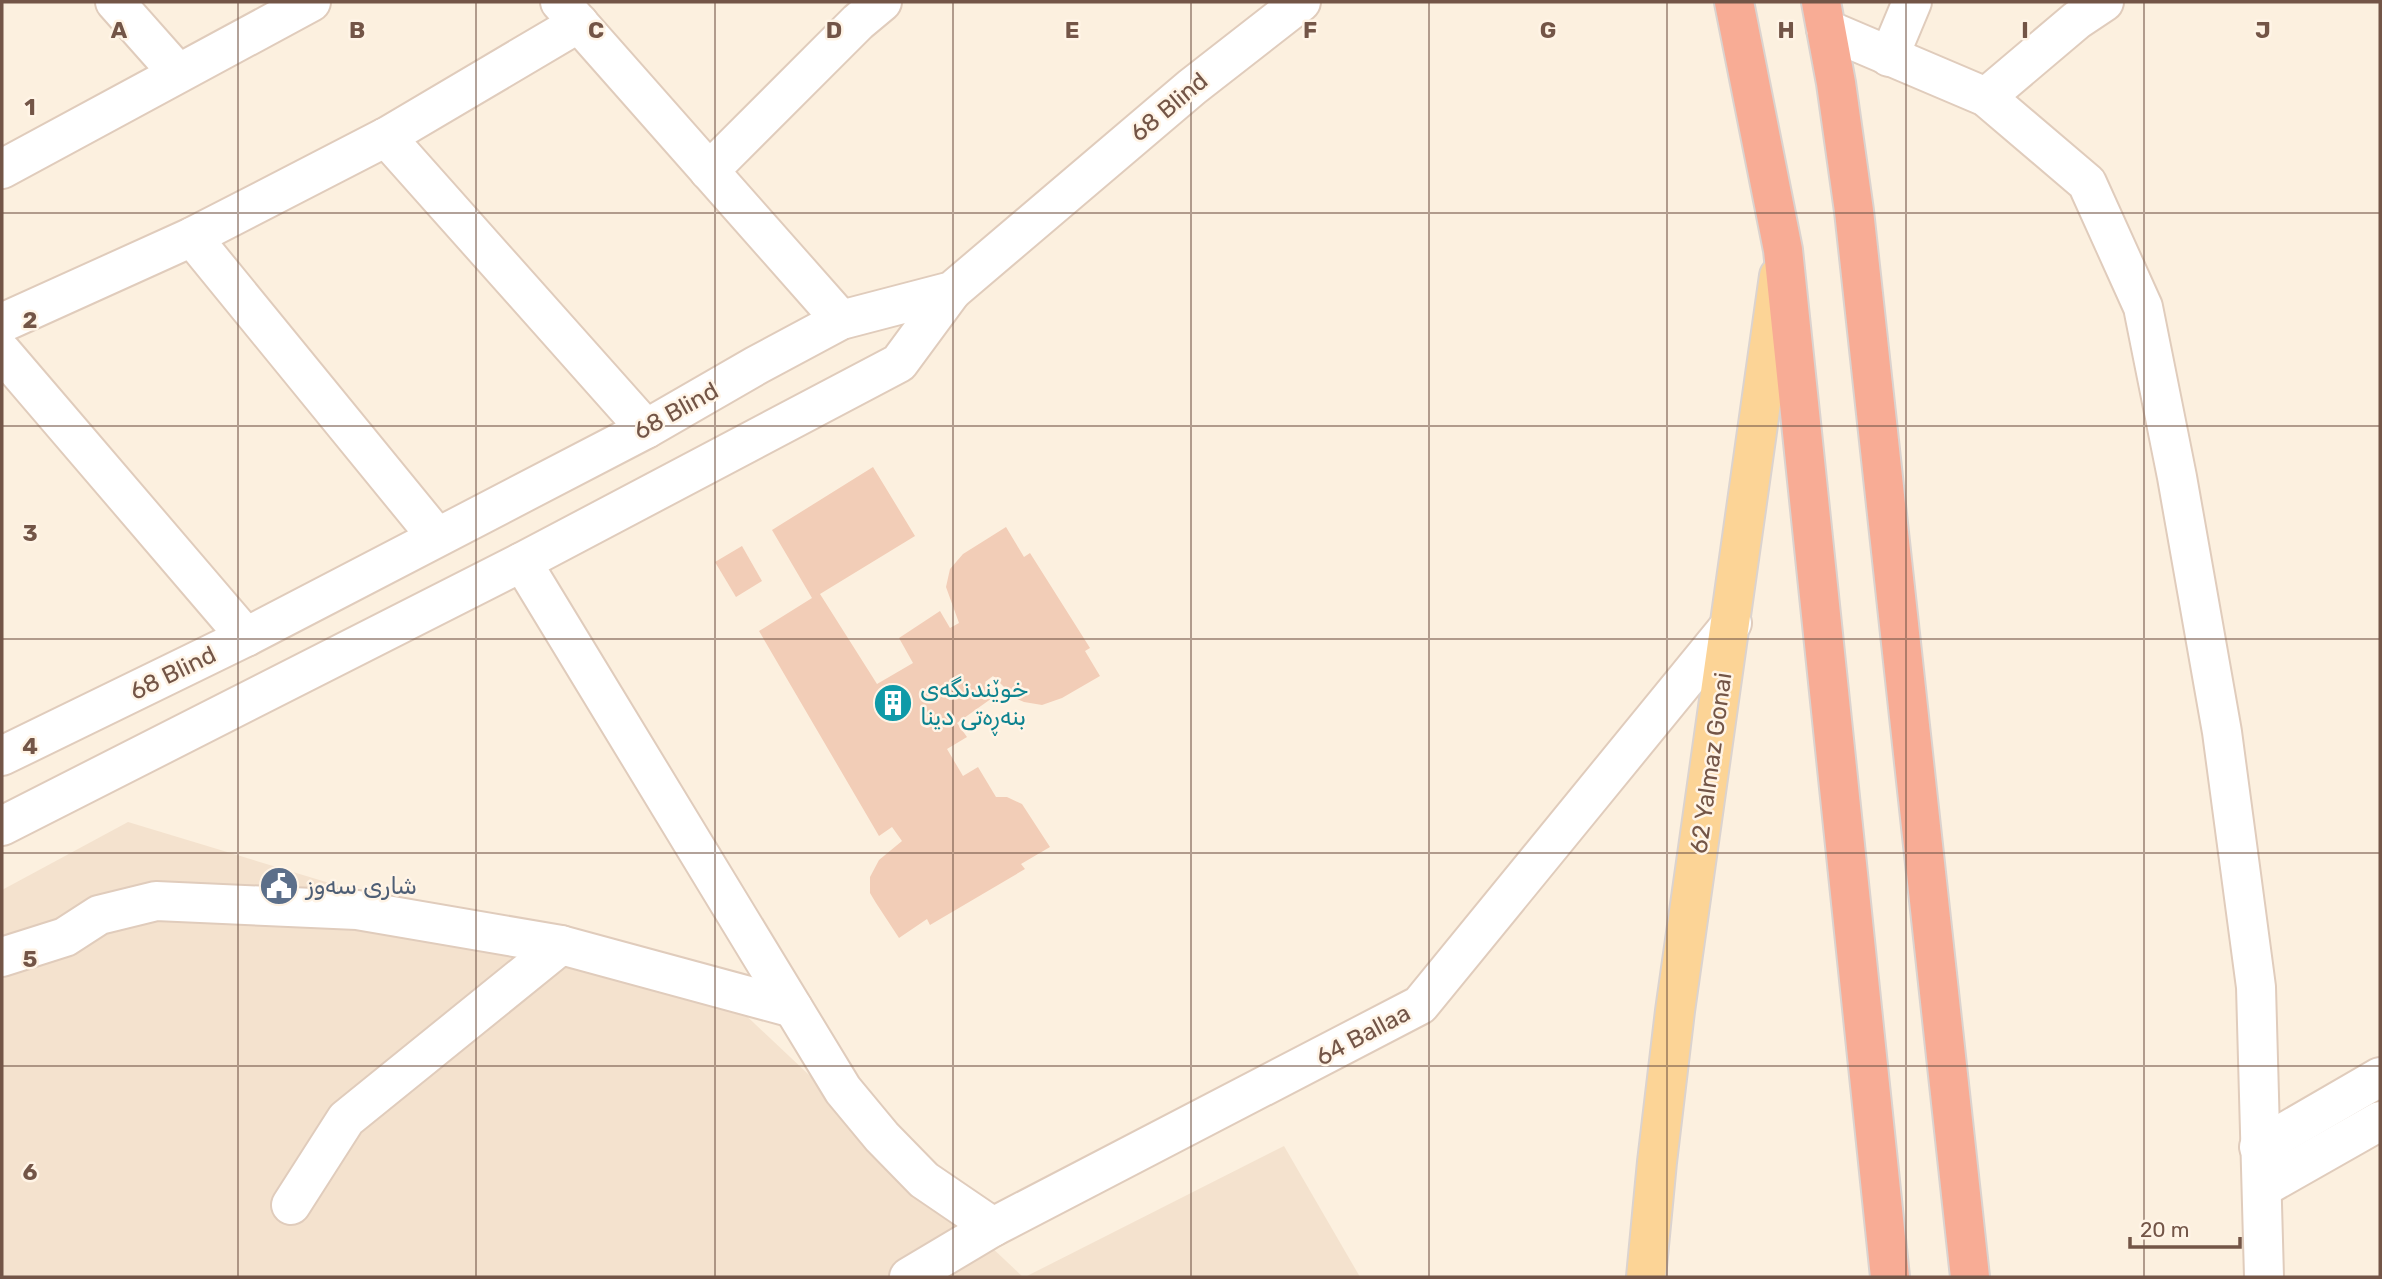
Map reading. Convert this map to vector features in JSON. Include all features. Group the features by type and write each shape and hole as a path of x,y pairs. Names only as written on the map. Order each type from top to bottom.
{"highway":[{"path":"1734,2 1783,250 1889,1277"},
{"path":"1824,15 1854,211 1970,1277"}],"main road":[{"name":"62 Yalmaz Gonai","path":"1646,1277 1675,1011 1783,250"}],"street":[{"path":"115,2 178,73"},
{"path":"2,169 311,2"},
{"name":"68 Blind","path":"2,756 246,637 646,429 841,320 952,291 1192,87 1301,2"},
{"path":"1889,57 1912,2"},
{"path":"1986,97 2077,20 2104,2"},
{"path":"709,171 861,8"},
{"path":"2,323 192,237 386,137 570,12 841,320"},
{"path":"1824,15 1889,57 1986,97 2087,183 2143,307 2177,477 2222,733 2256,987 2263,1277"},
{"path":"386,137 646,429"},
{"path":"192,237 438,537"},
{"path":"2,826 522,562 899,363 952,291"},
{"path":"2,352 246,637"},
{"path":"522,562 843,1090 882,1137 924,1180 993,1227"},
{"name":"64 Ballaa","path":"909,1277 993,1227 1420,1005 1732,623"},
{"path":"2,957 65,937 99,915 156,901 357,911 561,945 793,1008"},
{"path":"291,1205 346,1119 561,945"},
{"path":"2259,1147 2380,1077"},
{"path":"2262,1188 2380,1121"}],"shaded area":[{"path":"128,822 736,1006 1023,1277 2,1277 2,890"},
{"path":"1284,1146 1360,1277 1025,1277"}],"building":[{"name":"خوێندنگەی بنەڕەتی دینا","path":"873,467 915,536 820,594 877,684 913,663 899,638 940,611 950,628 959,623 946,587 950,569 963,554 1006,527 1024,557 1030,553 1090,648 1085,651 1100,676 1062,698 1042,705 1015,698 993,676 985,682 995,696 957,723 967,737 947,749 963,776 978,767 996,797 1007,797 1022,804 1050,847 1021,864 1025,869 930,925 927,919 899,938 870,893 870,877 879,860 902,841 892,827 879,836 759,631 812,598 772,530"},
{"path":"742,546 762,581 736,597 715,562"}],"place":[{"name":"خوێندنگەی بنەڕەتی دینا","path":"893,703"},
{"name":"شاری سەوز","path":"279,886"}]}
